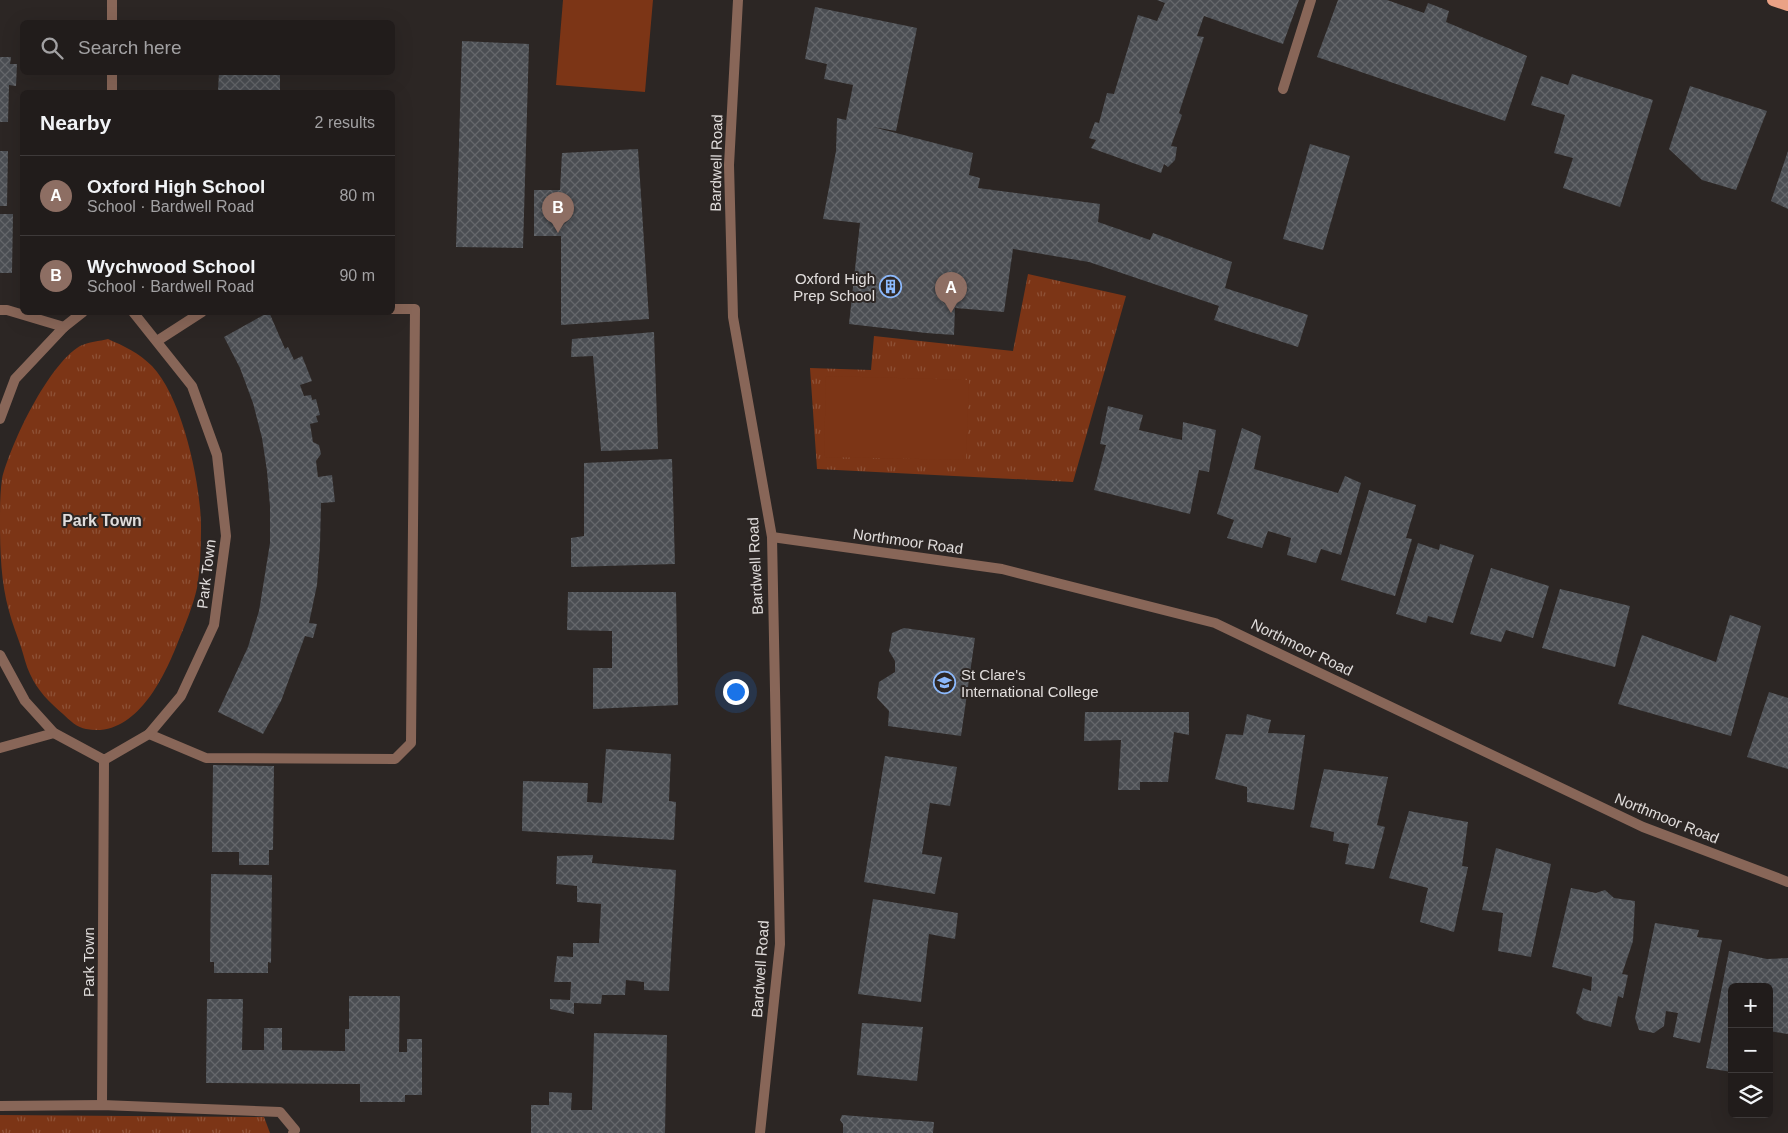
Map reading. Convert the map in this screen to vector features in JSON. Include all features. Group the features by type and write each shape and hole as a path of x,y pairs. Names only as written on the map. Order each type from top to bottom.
{"main road":[{"path":"1773,0 1788,5"}],"street":[{"path":"112,0 112,20"},
{"name":"Bardwell Road","path":"738,0 729,165 734,316 772,537 780,944 760,1133"},
{"path":"1283,89 1311,0"},
{"path":"112,75 112,90"},
{"path":"148,734 206,758 395,759 411,743 415,309 395,309"},
{"path":"0,310 20,314"},
{"path":"23,315 64,327"},
{"path":"0,419 15,379 64,327 79,315"},
{"name":"Park Town","path":"102,1105 104,760 148,734 181,696 214,625 226,536 217,455 192,386 136,315"},
{"path":"157,340 197,315"},
{"name":"Northmoor Road","path":"772,537 1002,569 1215,622 1643,827 1788,882"},
{"path":"0,655 25,701 54,732 104,760"},
{"path":"0,748 54,732"},
{"path":"0,1106 102,1105 280,1112 295,1130 293,1133"}],"green space":[{"path":"563,0 653,0 645,92 556,85"},
{"path":"1028,274 1126,296 1073,482 817,469 810,368 871,370 874,336 1013,351"},
{"path":"108,339 126,347 147,361 163,381 173,399 194,468 198,492 201,538 197,588 191,609 165,672 145,703 133,715 119,725 103,730 86,729 74,723 44,696 27,668 4,589 1,556 0,495 2,479 13,446 32,406 44,387 68,356 80,346"},
{"path":"826,376 969,380 966,460 824,457"},
{"path":"0,1115 264,1117 270,1133 0,1133"}],"building":[{"path":"1157,0 1299,0 1283,44 1204,16 1197,36 1204,37 1179,113 1182,115 1171,146 1177,147 1175,160 1168,167 1164,164 1161,173 1091,148 1096,140 1089,138 1095,122 1099,123 1107,93 1114,94 1138,15 1157,21 1165,3"},
{"path":"1338,0 1387,0 1424,13 1428,3 1449,11 1446,22 1527,56 1505,121 1317,57"},
{"path":"815,7 917,28 896,131 873,127 973,153 969,175 980,178 978,188 1100,204 1098,222 1150,240 1153,233 1232,262 1225,288 1308,315 1298,347 1214,320 1219,306 1089,262 1013,249 1004,312 955,308 954,335 849,324 860,223 823,219 836,151 837,118 846,120 853,85 824,79 827,64 805,59"},
{"path":"462,41 529,44 523,248 456,247"},
{"path":"0,57 11,57 10,64 17,64 16,86 9,85 8,122 0,122"},
{"path":"1572,74 1653,100 1620,207 1563,188 1573,158 1554,153 1565,115 1531,105 1541,76 1568,85"},
{"path":"219,75 280,75 280,90 218,90"},
{"path":"1690,86 1767,111 1736,190 1702,180 1669,149"},
{"path":"1310,144 1350,156 1323,250 1283,239"},
{"path":"638,149 649,319 561,325 561,236 534,236 534,190 560,190 562,153"},
{"path":"0,151 8,151 7,206 0,206"},
{"path":"1788,151 1788,209 1771,201"},
{"path":"0,214 13,214 12,273 0,273"},
{"path":"264,315 270,315 285,349 288,347 294,360 302,356 312,381 300,385 304,396 311,395 312,400 316,399 320,415 316,416 318,422 310,424 313,442 319,445 321,454 316,461 318,477 332,475 335,502 321,503 317,585 309,623 317,624 313,638 305,636 281,701 263,734 218,712 248,647 259,611 270,543 270,506 262,438 253,403 240,368 224,337"},
{"path":"654,332 658,449 601,451 593,356 571,357 572,339"},
{"path":"1108,406 1143,415 1139,430 1182,440 1183,422 1216,430 1209,472 1199,470 1190,514 1094,490 1106,445 1100,444"},
{"path":"1242,428 1261,436 1254,469 1338,493 1345,476 1361,483 1341,555 1321,549 1316,563 1287,555 1291,538 1268,531 1262,548 1227,538 1234,520 1217,514"},
{"path":"672,459 675,564 571,567 571,538 584,536 584,463"},
{"path":"1369,490 1416,505 1406,538 1412,539 1395,596 1341,580"},
{"path":"1418,543 1439,550 1440,544 1474,555 1453,623 1428,616 1426,623 1396,614"},
{"path":"1491,568 1549,586 1533,638 1506,630 1501,642 1470,634"},
{"path":"1560,589 1630,606 1615,667 1542,648"},
{"path":"568,592 676,592 678,705 593,709 593,668 612,668 612,631 567,630"},
{"path":"1730,615 1761,626 1731,736 1618,704 1642,635 1716,662"},
{"path":"904,628 975,638 961,736 888,726 889,711 877,698 879,682 895,672 895,661 889,651 892,633"},
{"path":"1769,692 1788,698 1788,769 1747,757"},
{"path":"1085,712 1189,712 1189,735 1174,732 1168,782 1140,782 1140,790 1118,790 1121,740 1084,741"},
{"path":"1247,714 1271,720 1268,733 1305,735 1294,810 1247,802 1247,787 1215,779 1226,734 1243,735"},
{"path":"606,749 671,754 669,801 676,802 674,840 522,831 523,781 588,783 587,802 602,803"},
{"path":"885,756 957,767 950,806 930,803 922,854 942,857 935,894 864,882"},
{"path":"213,765 274,766 273,850 269,850 269,865 239,865 239,852 212,852"},
{"path":"1324,769 1388,777 1377,825 1385,827 1374,869 1345,864 1349,844 1333,841 1334,832 1310,827"},
{"path":"1409,811 1468,822 1462,866 1468,867 1454,932 1420,922 1428,888 1389,878"},
{"path":"1496,848 1551,864 1531,957 1498,951 1503,913 1482,910"},
{"path":"593,855 592,863 676,870 669,991 644,990 644,982 626,980 625,995 602,995 601,1004 574,1003 574,1014 550,1009 550,999 570,1000 571,982 554,982 557,956 573,957 573,943 599,943 601,904 577,902 577,886 556,884 557,856"},
{"path":"211,874 272,875 271,963 268,962 268,973 214,973 214,962 210,962"},
{"path":"1571,888 1596,893 1605,890 1614,898 1635,901 1633,941 1622,974 1628,975 1623,998 1618,996 1611,1027 1584,1020 1576,1013 1583,988 1591,991 1592,977 1552,967"},
{"path":"873,899 958,913 955,939 929,934 921,1002 858,994"},
{"path":"1655,923 1699,930 1697,937 1722,940 1700,1043 1673,1037 1678,1013 1666,1011 1664,1026 1654,1033 1639,1030 1635,1018"},
{"path":"1729,951 1767,959 1788,958 1788,1034 1773,1032 1773,983 1728,983 1728,1071 1706,1068"},
{"path":"349,996 400,996 399,1052 407,1052 407,1039 422,1039 422,1095 405,1095 405,1102 360,1102 360,1084 206,1083 207,999 243,999 242,1050 264,1050 264,1028 282,1028 282,1050 345,1051 345,1029 349,1029"},
{"path":"862,1023 923,1027 917,1081 857,1075"},
{"path":"594,1033 667,1035 665,1133 531,1133 531,1105 549,1105 549,1092 572,1093 571,1110 592,1110"},
{"path":"842,1115 934,1122 933,1133 843,1133 843,1124 840,1120"}],"place":[{"name":"Wychwood School","path":"558,233"},
{"name":"Oxford High Prep School","path":"891,287"},
{"name":"Oxford High School","path":"951,313"},
{"name":"St Clare's International College","path":"945,683"}],"district":[{"name":"Park Town","path":"102,520"}]}
